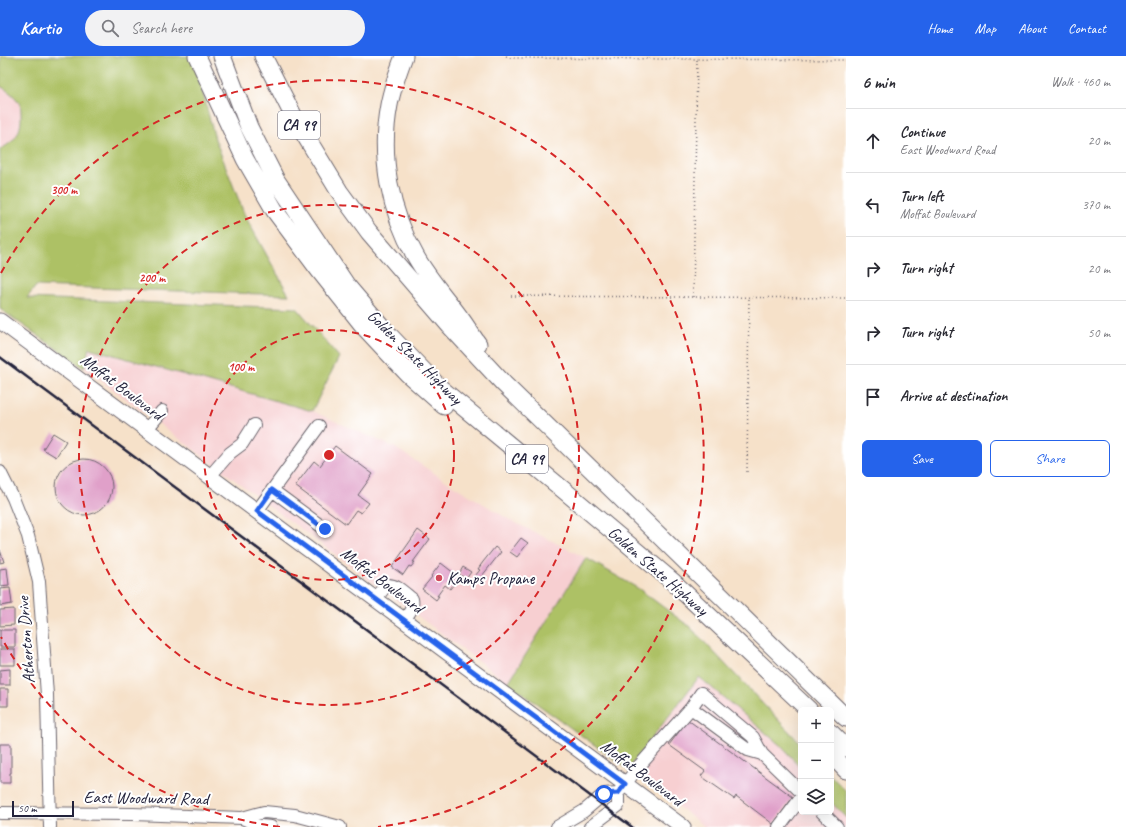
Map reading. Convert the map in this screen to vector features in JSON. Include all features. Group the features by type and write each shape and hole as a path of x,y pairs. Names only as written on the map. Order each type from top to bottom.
{"highway":[{"path":"197,56 249,166 275,211 319,270 366,329 408,374 459,418 485,424"},
{"name":"Golden State Highway","path":"222,56 249,127 276,180 347,286 388,334 439,387 672,581 806,707"},
{"name":"Golden State Highway","path":"263,56 294,117 339,191 369,232 450,326 504,384 846,718"},
{"path":"404,56 392,92 386,124 385,147 391,198 401,228 416,258 461,318 504,384"},
{"path":"795,668 846,707"},
{"path":"834,736 846,748"},
{"path":"834,757 846,770"}],"main road":[{"name":"Moffat Boulevard","path":"0,321 404,620 622,789 683,827"}],"street":[{"path":"147,429 162,411"},
{"path":"210,476 230,453 242,444 254,425"},
{"path":"257,511 319,426"},
{"name":"Atherton Drive","path":"0,472 14,498 28,536 39,582 47,696 50,827"},
{"path":"272,490 325,529"},
{"path":"375,599 387,585 396,587 412,599 413,607 404,620"},
{"path":"590,827 618,806 622,789 691,708 701,693 753,737 762,754 798,789"},
{"path":"691,708 748,750 762,754"},
{"path":"558,827 584,811 604,794 622,789"},
{"path":"779,827 798,802"},
{"name":"East Woodward Road","path":"0,813 242,818 264,812 328,823 340,827"},
{"path":"825,815 837,827"},
{"name":"East Woodward Road","path":"242,818 261,826 271,827"}],"path":[{"path":"506,56 511,58 846,60"},
{"path":"693,297 697,60"},
{"path":"511,296 846,298"},
{"path":"747,472 749,298"}],"shaded area":[{"path":"0,86 10,92 20,104 21,119 19,133 10,143 0,149"},
{"path":"89,348 312,411 394,447 510,520 586,558 508,683 84,368"},
{"path":"699,677 780,745 798,765 798,815 834,815 834,805 846,818 846,827 705,827 628,769"}],"green space":[{"path":"1,56 193,56 215,139 245,216 289,295 36,286 27,298 297,308 339,357 312,411 89,348 84,368 0,309 0,149 14,140 19,131 21,120 21,109 19,102 12,94 0,86"},
{"path":"586,558 639,589 690,627 798,741 798,765 780,745 699,677 628,769 508,683"},
{"path":"834,779 846,791 846,818 834,805"}],"building":[{"path":"53,433 66,441 56,457 43,449"},
{"path":"335,446 373,474 358,495 369,503 361,513 356,510 346,524 295,486 314,461 320,466"},
{"path":"78,459 90,459 100,463 108,471 112,481 112,493 108,503 100,511 90,515 78,515 68,511 60,503 56,493 56,481 60,471 68,463"},
{"path":"418,530 430,539 413,562 415,562 411,567 409,566 403,575 392,567"},
{"path":"521,538 528,543 517,557 510,552"},
{"path":"495,547 501,552 478,581 474,577 480,570 478,569"},
{"path":"0,550 4,562 0,563"},
{"path":"441,563 459,577 450,589 445,585 437,596 439,596 436,600 422,589"},
{"path":"463,567 471,572 466,579 459,574"},
{"path":"7,568 9,585 0,586 0,569"},
{"path":"10,588 12,604 0,606 0,589"},
{"path":"14,609 14,625 0,626 0,610"},
{"path":"0,630 15,630 15,647 0,647"},
{"path":"0,649 15,649 15,665 0,665"},
{"path":"10,669 10,685 0,685 0,670"},
{"path":"0,689 8,689 8,706 0,706"},
{"path":"688,720 793,797 773,824 736,796 734,799 701,776 705,771 669,745"},
{"path":"0,744 11,744 10,783 0,783"}],"railway":[{"path":"0,357 632,827"}],"place":[{"name":"Kamps Propane","path":"439,578"}],"route":[{"path":"325,529 272,490 257,511 625,784 618,793 604,794"}]}
